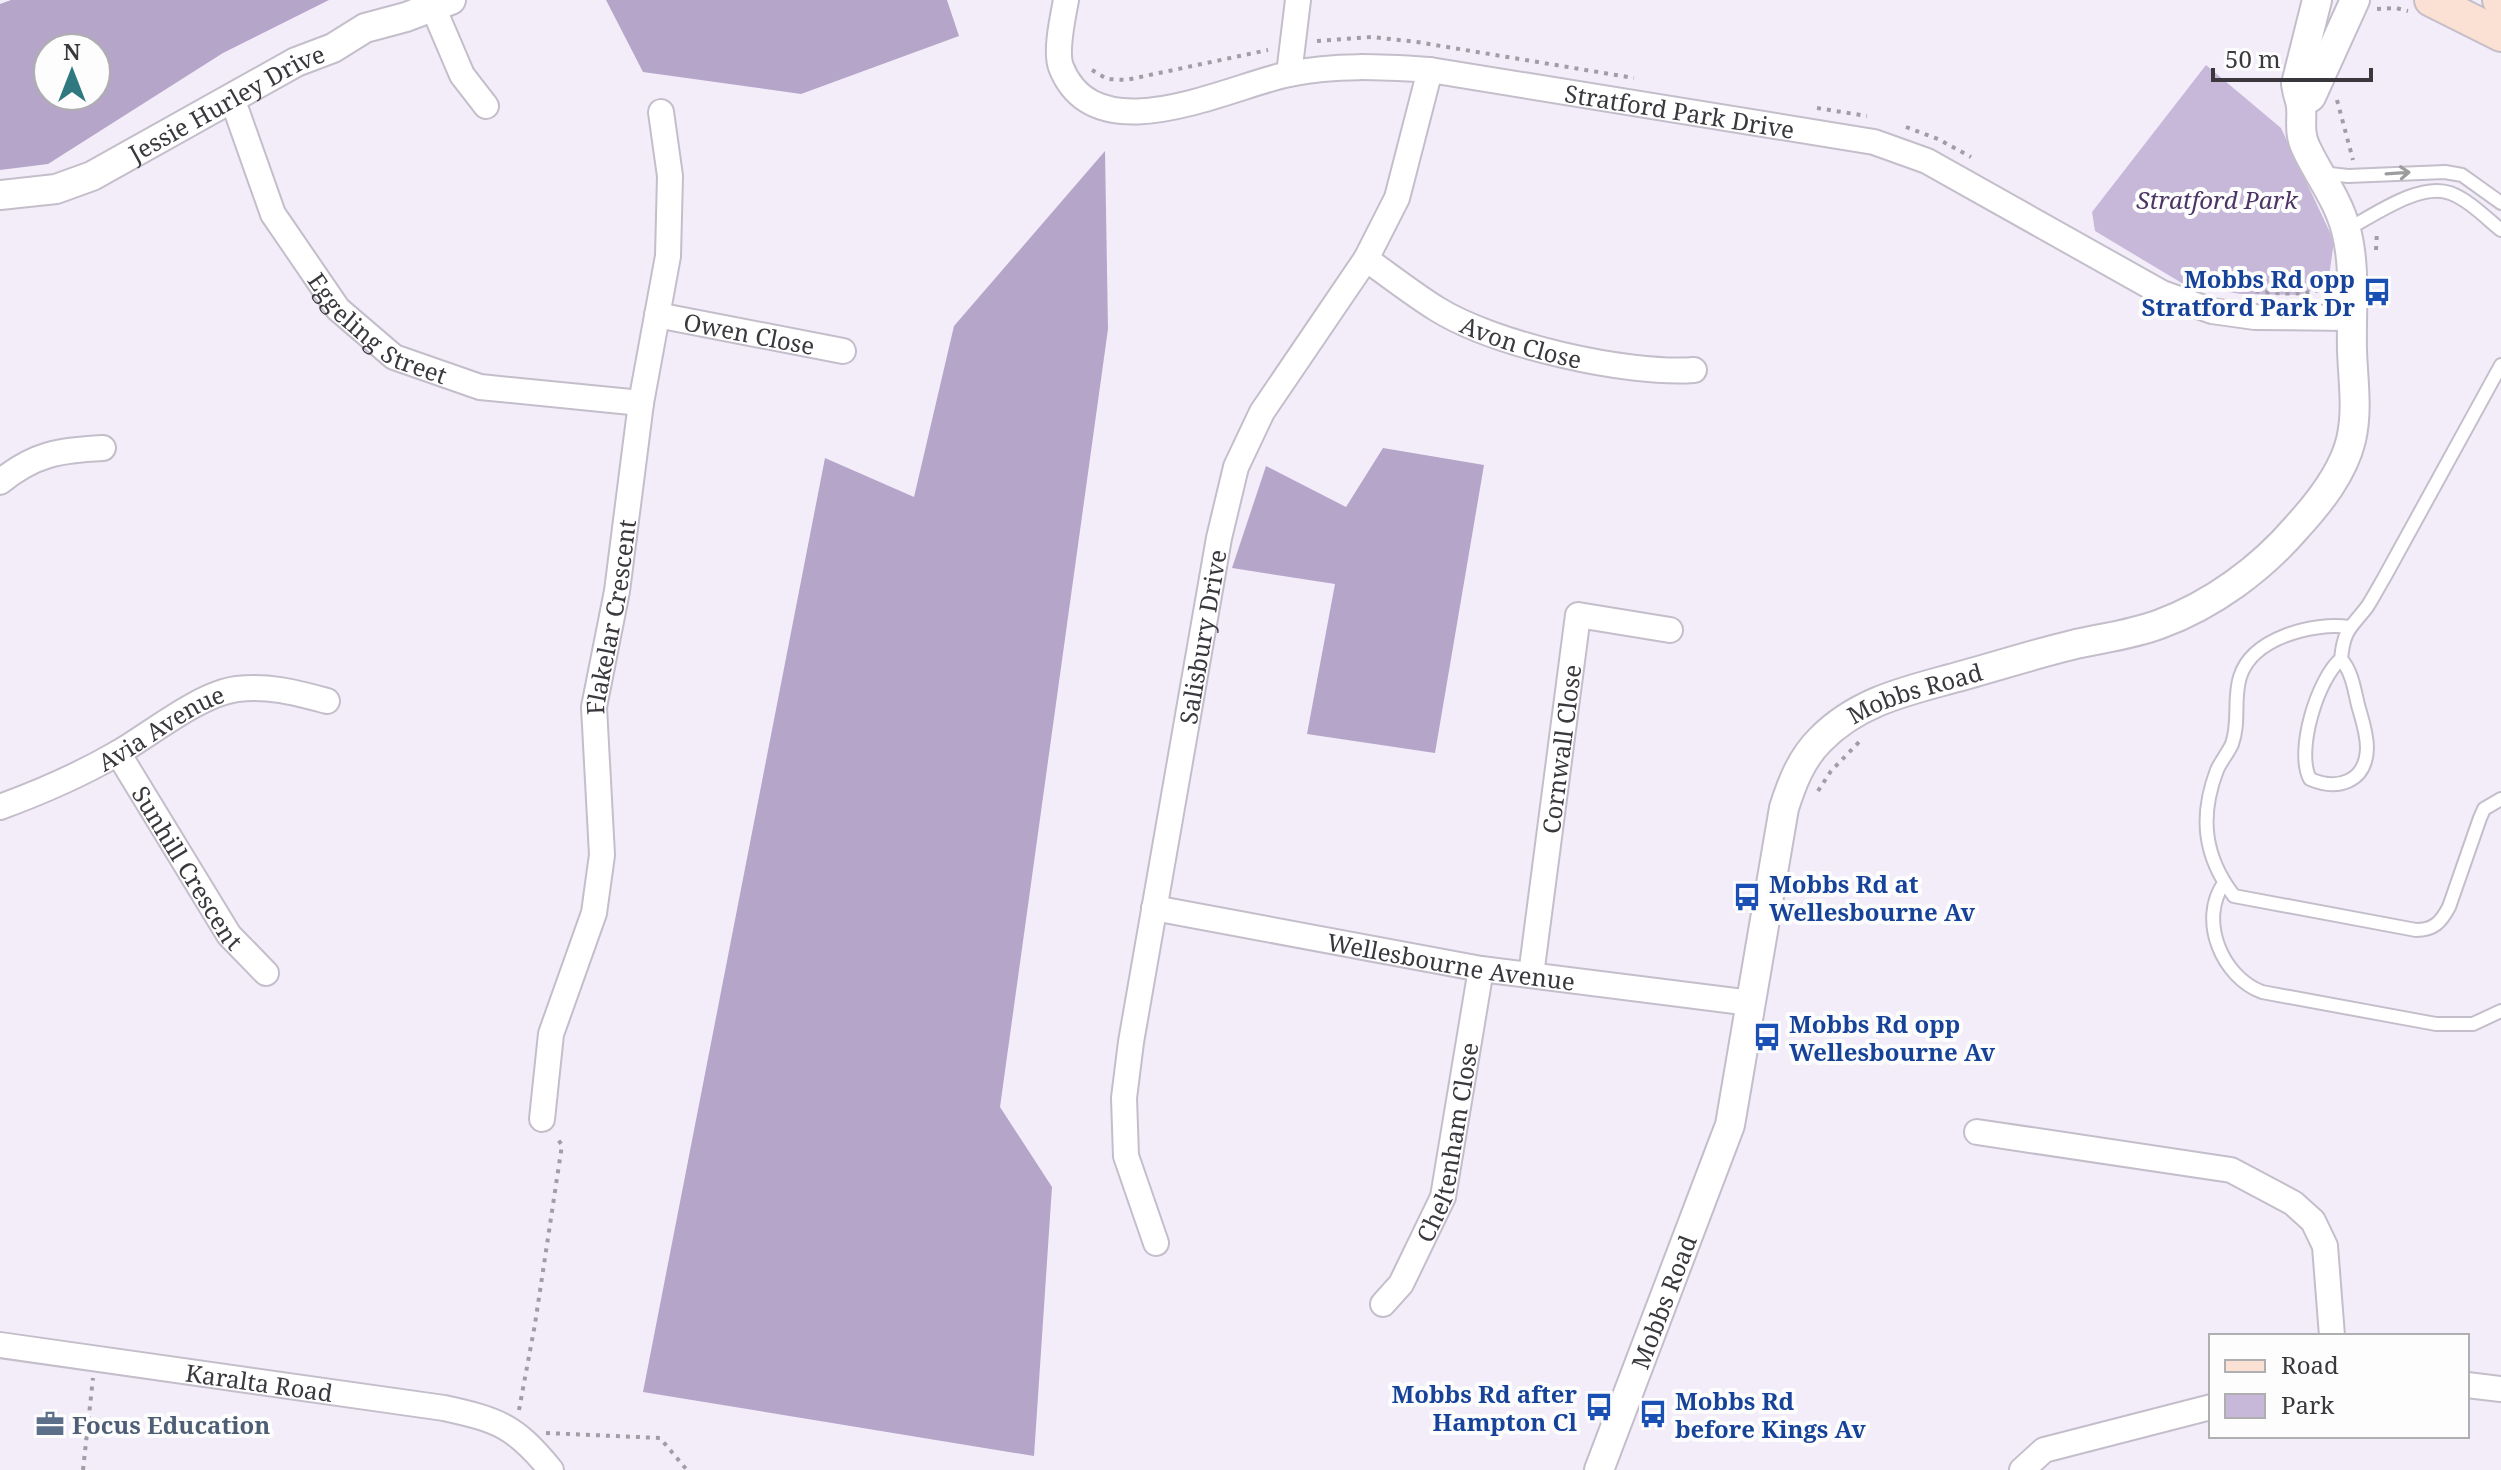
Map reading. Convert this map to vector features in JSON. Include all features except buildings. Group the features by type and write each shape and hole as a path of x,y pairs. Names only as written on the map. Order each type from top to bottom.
{"main road":[{"path":"2474,0 2501,14"},
{"path":"2421,6 2501,35"}],"street":[{"name":"Stratford Park Drive","path":"1066,0 1060,65 1077,92 1100,106 1126,111 1187,106 1289,74 1359,65 1430,70 1874,142 1927,161 2162,293 2212,311 2255,317 2352,318"},
{"path":"1289,74 1298,0"},
{"name":"Mobbs Road","path":"1599,1470 1724,1145 1734,1105 1784,808 1804,759 1819,740 1839,723 1876,702 2179,617 2234,584 2290,536 2317,505 2335,477 2350,442 2355,408 2351,257 2337,204 2301,133 2301,103 2296,84 2317,0"},
{"path":"442,3 462,75 486,106"},
{"name":"Jessie Hurley Drive","path":"0,195 36,192 83,180 296,62 333,48 365,28 442,3"},
{"path":"2301,103 2311,97 2361,8"},
{"name":"Salisbury Drive","path":"1156,1243 1126,1156 1124,1098 1131,1042 1219,538 1236,467 1262,412 1366,259 1397,198 1430,70"},
{"name":"Eggeling Street","path":"232,98 273,214 338,309 394,357 480,387 641,403"},
{"name":"Flakelar Crescent","path":"542,1119 551,1034 594,913 602,855 594,707 617,591 641,403 668,256 670,176 661,112"},
{"name":"Avon Close","path":"1366,259 1438,310 1513,342 1665,372 1694,370"},
{"name":"Owen Close","path":"657,315 843,351"},
{"path":"0,482 35,458 69,449 103,448"},
{"name":"Cornwall Close","path":"1531,975 1578,615 1670,630"},
{"name":"Avia Avenue","path":"0,807 42,792 118,753 178,715 234,689 278,688 327,701"},
{"name":"Sunhill Crescent","path":"118,753 229,935 266,973"},
{"name":"Wellesbourne Avenue","path":"1154,908 1481,969 1751,1003"},
{"name":"Cheltenham Close","path":"1383,1304 1401,1284 1443,1197 1481,969"},
{"path":"1977,1132 2231,1170 2293,1203 2313,1221 2325,1246 2332,1334"},
{"name":"Karalta Road","path":"0,1345 444,1408 482,1416 515,1431"},
{"path":"2469,1385 2501,1389"},
{"path":"2022,1470 2044,1450 2209,1408"},
{"path":"515,1431 551,1470"}],"lane":[{"path":"2321,173 2348,176 2445,172 2462,175 2501,203"},
{"path":"2346,230 2412,195 2439,190 2455,196 2501,230"},
{"path":"2341,659 2349,668 2365,733 2366,758 2357,777 2348,783 2324,785 2310,779 2304,760 2307,729 2331,668 2341,659 2343,640 2349,627 2373,597 2501,365"},
{"path":"2349,627 2316,625 2272,642 2247,662 2240,675 2232,742 2218,768 2205,817 2208,847 2224,883 2234,896 2425,930 2443,919 2484,809 2501,799"},
{"path":"2224,883 2214,904 2218,946 2224,962 2247,987 2436,1024 2473,1024 2501,1011"}],"path":[{"path":"2361,8 2421,6"},
{"path":"1084,58 1093,72 1107,79 1126,80 1268,50"},
{"path":"2334,93 2353,160"},
{"path":"2376,259 2378,225"},
{"path":"1814,798 1831,771 1868,735"},
{"path":"542,1119 562,1145 515,1431 660,1438 687,1470"},
{"path":"83,1470 95,1359"}],"green space":[{"name":"Stratford Park","path":"2206,65 2281,128 2334,241 2328,284 2300,295 2241,294 2185,285 2095,231 2092,212"}],"shaded area":[{"path":"11,0 329,0 223,53 48,164 0,170 0,4"},
{"path":"606,0 947,0 959,36 801,94 643,72"},
{"path":"1105,151 1108,329 1000,1107 1052,1187 1034,1456 643,1392 825,458 914,497 954,326"},
{"path":"1383,448 1484,465 1435,753 1307,734 1335,584 1232,568 1266,466 1346,507"}],"place":[{"name":"Mobbs Rd opp Stratford Park Dr","path":"2377,292"},
{"name":"Mobbs Rd at Wellesbourne Av","path":"1747,897"},
{"name":"Mobbs Rd opp Wellesbourne Av","path":"1767,1037"},
{"name":"Mobbs Rd after Hampton Cl","path":"1599,1407"},
{"name":"Mobbs Rd before Kings Av","path":"1653,1414"},
{"name":"Focus Education","path":"50,1424"}]}
